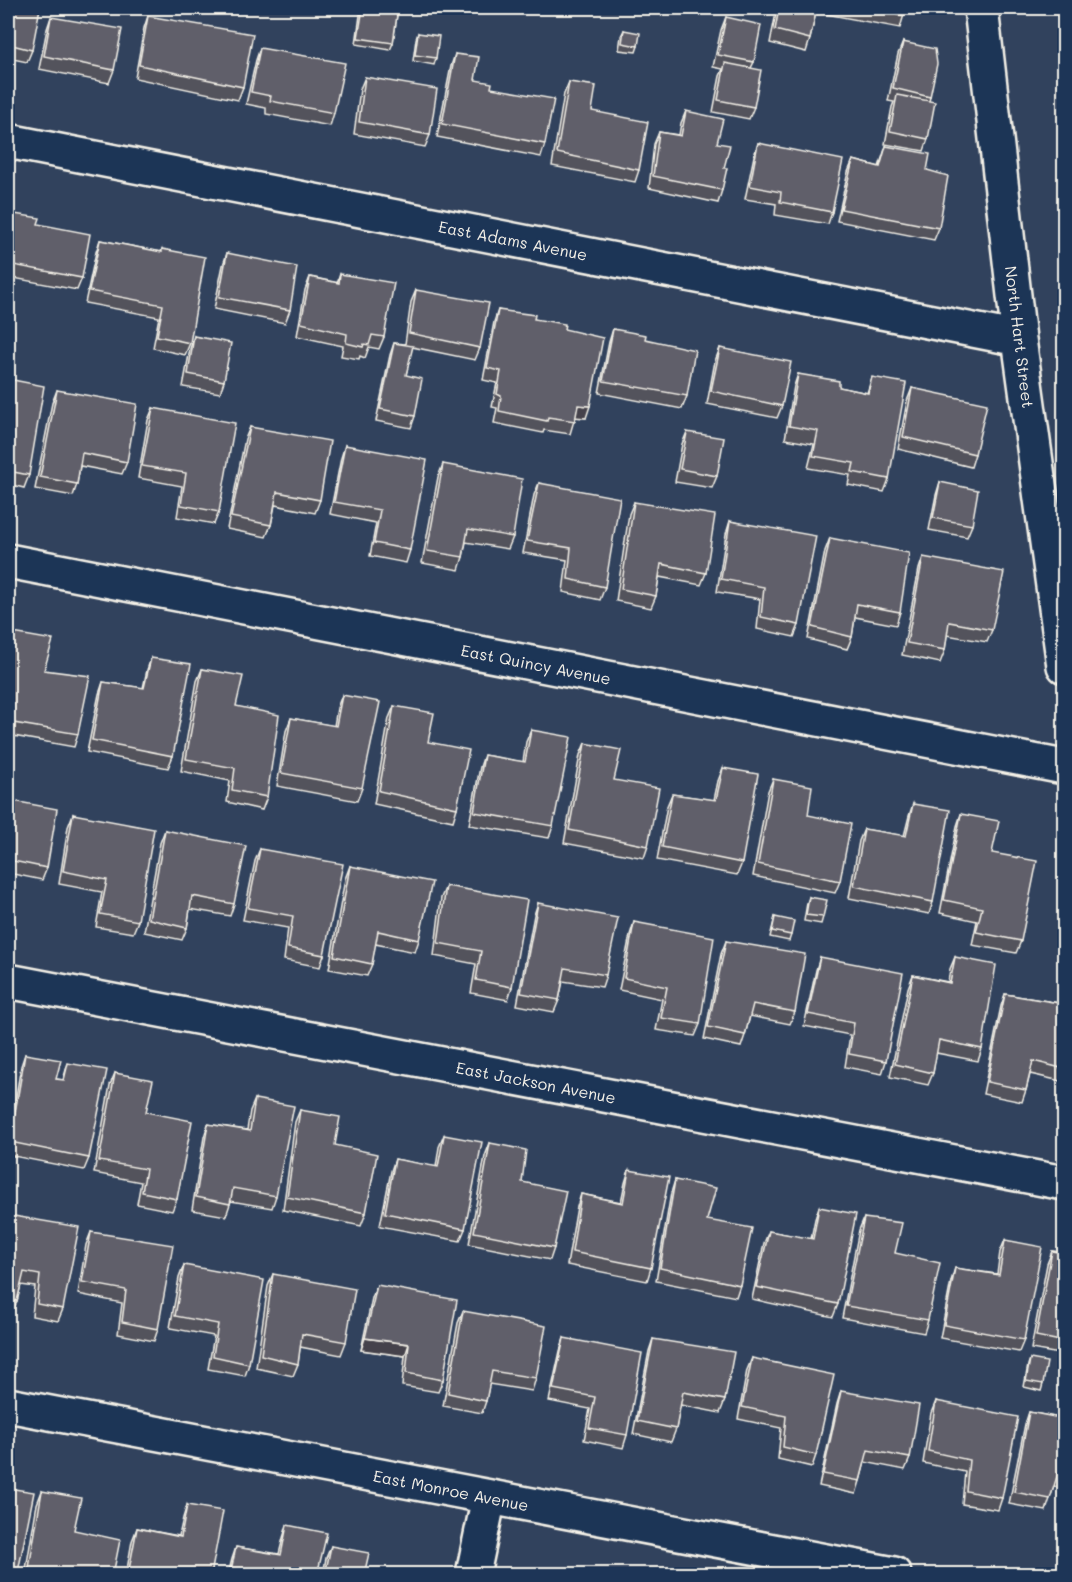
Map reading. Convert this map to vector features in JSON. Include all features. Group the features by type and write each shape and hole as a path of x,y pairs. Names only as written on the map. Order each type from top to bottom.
{"street":[{"name":"North Hart Street","path":"981,8 1019,339 1065,666"},
{"name":"East Adams Avenue","path":"8,141 1019,339"},
{"name":"East Quincy Avenue","path":"8,561 1065,767"},
{"name":"East Jackson Avenue","path":"8,981 1065,1183"},
{"name":"East Monroe Avenue","path":"8,1405 894,1575"},
{"path":"472,1575 489,1497"}],"building":[{"path":"8,8 40,8 32,50 8,44"},
{"path":"363,8 398,8 393,43 358,38"},
{"path":"779,8 817,8 810,39 775,30"},
{"path":"862,8 906,8 904,16"},
{"path":"148,16 253,34 243,87 139,65"},
{"path":"51,17 122,29 114,70 44,56"},
{"path":"726,17 761,25 754,62 718,55"},
{"path":"624,30 640,33 638,46 622,43"},
{"path":"418,33 439,36 436,58 415,55"},
{"path":"903,42 935,49 937,64 930,97 893,88"},
{"path":"260,48 345,63 334,113 270,101 271,96 251,92"},
{"path":"455,54 479,57 475,80 492,83 491,88 554,99 545,144 442,124"},
{"path":"725,63 761,70 754,107 718,100"},
{"path":"365,77 437,89 430,135 359,122"},
{"path":"569,82 596,86 592,111 648,122 639,170 557,153"},
{"path":"897,95 935,102 928,139 890,131"},
{"path":"686,111 723,119 717,143 730,145 724,168 727,168 722,190 653,176 659,132 681,136"},
{"path":"758,143 843,160 832,212 780,202 781,192 750,186"},
{"path":"886,146 930,154 927,170 948,176 939,228 841,209 853,160 880,167"},
{"path":"8,213 40,218 38,224 90,234 82,278 8,264"},
{"path":"100,240 162,252 162,249 205,257 190,343 157,336 163,305 89,291"},
{"path":"227,253 297,267 290,310 219,297"},
{"path":"340,274 394,283 384,337 372,335 369,345 364,344 363,347 346,343 347,334 301,323 310,277 339,283"},
{"path":"416,290 489,303 480,348 409,333"},
{"path":"498,310 535,315 534,319 565,324 564,329 603,338 590,406 578,405 575,421 548,417 547,421 499,411 501,396 497,394 501,371 487,368"},
{"path":"613,329 646,335 645,339 695,350 687,396 603,381"},
{"path":"194,336 231,343 224,381 188,374"},
{"path":"394,343 413,346 406,375 422,379 415,416 380,409"},
{"path":"720,348 791,362 782,406 711,391"},
{"path":"798,374 839,381 839,387 868,393 872,377 906,383 889,479 852,472 854,463 813,456 818,431 789,426"},
{"path":"8,379 44,386 29,475 8,471"},
{"path":"912,388 987,404 975,454 903,437"},
{"path":"57,390 137,404 127,462 82,453 77,484 40,477"},
{"path":"153,408 235,423 219,512 181,505 186,473 142,466"},
{"path":"250,427 330,441 320,500 277,492 271,525 231,517"},
{"path":"687,432 724,438 717,476 680,469"},
{"path":"345,445 427,460 410,550 374,543 380,510 334,502"},
{"path":"443,464 522,479 513,537 468,529 463,557 427,551"},
{"path":"940,482 978,490 972,525 933,518"},
{"path":"539,483 620,498 605,587 568,579 571,548 527,541"},
{"path":"634,502 715,515 706,573 661,564 656,596 621,589"},
{"path":"730,521 816,536 799,625 761,617 764,587 721,579"},
{"path":"830,538 909,553 900,612 857,604 852,637 812,627"},
{"path":"923,557 1004,572 992,630 949,622 945,650 907,643"},
{"path":"13,633 53,640 44,670 90,676 78,734 8,722 8,665"},
{"path":"151,658 191,664 173,756 92,740 103,682 144,688"},
{"path":"202,669 243,676 236,706 279,715 267,797 232,790 235,768 186,759"},
{"path":"342,695 380,702 362,788 281,773 291,718 336,726"},
{"path":"394,706 434,713 428,742 469,750 457,808 379,791"},
{"path":"531,730 571,737 553,826 474,812 484,755 525,762"},
{"path":"585,743 621,750 614,780 659,788 648,846 569,830"},
{"path":"723,768 758,774 742,863 662,847 672,794 716,800"},
{"path":"773,779 812,786 808,815 851,824 840,881 758,864"},
{"path":"8,800 57,809 47,868 8,860"},
{"path":"913,804 950,810 933,902 854,886 864,829 906,836"},
{"path":"73,814 154,829 138,921 100,914 107,880 63,871"},
{"path":"961,814 999,821 992,853 1037,861 1021,941 976,932 982,908 944,900"},
{"path":"165,830 246,846 234,904 192,896 187,928 149,919"},
{"path":"260,849 343,864 324,955 288,948 293,916 248,908"},
{"path":"350,866 432,882 419,940 378,931 372,964 334,956"},
{"path":"446,886 527,900 512,987 476,980 481,951 438,943"},
{"path":"809,897 827,900 823,917 806,915"},
{"path":"538,903 618,918 606,975 565,968 559,1000 521,993"},
{"path":"775,917 794,921 791,935 772,931"},
{"path":"634,922 714,937 700,1024 661,1018 667,987 624,978"},
{"path":"726,941 805,954 795,1012 753,1004 745,1035 708,1027"},
{"path":"820,957 903,973 886,1061 849,1054 854,1023 808,1014"},
{"path":"955,957 996,965 982,1049 939,1040 933,1073 895,1064 913,975 950,983"},
{"path":"1005,994 1065,1004 1065,1069 1033,1061 1026,1090 987,1082"},
{"path":"25,1054 61,1060 56,1079 64,1080 68,1063 107,1070 89,1158 10,1142"},
{"path":"115,1073 153,1080 146,1112 192,1121 177,1199 142,1192 146,1169 99,1161"},
{"path":"255,1099 294,1106 276,1196 233,1188 230,1204 196,1197 208,1124 250,1131"},
{"path":"300,1110 340,1117 335,1145 377,1154 366,1213 287,1197"},
{"path":"444,1135 482,1142 465,1229 385,1213 395,1159 438,1167"},
{"path":"490,1143 526,1150 522,1182 566,1191 554,1248 474,1232"},
{"path":"629,1170 669,1177 651,1268 572,1252 581,1194 623,1203"},
{"path":"675,1180 716,1188 707,1220 752,1228 740,1285 660,1268"},
{"path":"819,1207 856,1214 838,1304 756,1287 769,1231 813,1239"},
{"path":"8,1215 79,1227 63,1309 37,1304 40,1275 24,1272 17,1301 8,1299"},
{"path":"864,1218 902,1223 895,1253 940,1263 928,1320 846,1306"},
{"path":"91,1232 173,1245 158,1329 122,1322 126,1290 82,1282"},
{"path":"1005,1240 1042,1247 1024,1340 944,1325 955,1268 999,1275"},
{"path":"1052,1251 1065,1253 1065,1342 1036,1336"},
{"path":"184,1265 264,1280 249,1364 213,1356 218,1324 175,1316"},
{"path":"273,1274 355,1289 346,1342 302,1334 298,1364 261,1355"},
{"path":"377,1285 457,1300 443,1380 406,1373 409,1344 365,1338"},
{"path":"463,1311 546,1326 536,1378 492,1371 486,1401 448,1393"},
{"path":"564,1338 642,1353 627,1435 589,1428 595,1397 553,1389"},
{"path":"653,1339 734,1352 725,1400 683,1392 676,1429 637,1421"},
{"path":"752,1358 834,1375 816,1455 783,1447 786,1416 742,1407"},
{"path":"1030,1359 1047,1362 1043,1384 1026,1381"},
{"path":"841,1391 919,1405 910,1458 868,1450 860,1481 823,1474"},
{"path":"936,1401 1018,1417 1002,1498 966,1491 969,1460 928,1451"},
{"path":"1029,1412 1065,1419 1065,1474 1058,1473 1050,1499 1014,1492"},
{"path":"8,1488 34,1492 18,1572 8,1570"},
{"path":"42,1491 81,1498 74,1530 120,1540 113,1575 28,1574"},
{"path":"187,1505 223,1511 211,1575 128,1575 137,1528 181,1537"},
{"path":"287,1525 327,1533 317,1575 230,1575 236,1547 281,1555"},
{"path":"331,1546 369,1553 364,1575 325,1575"}]}
